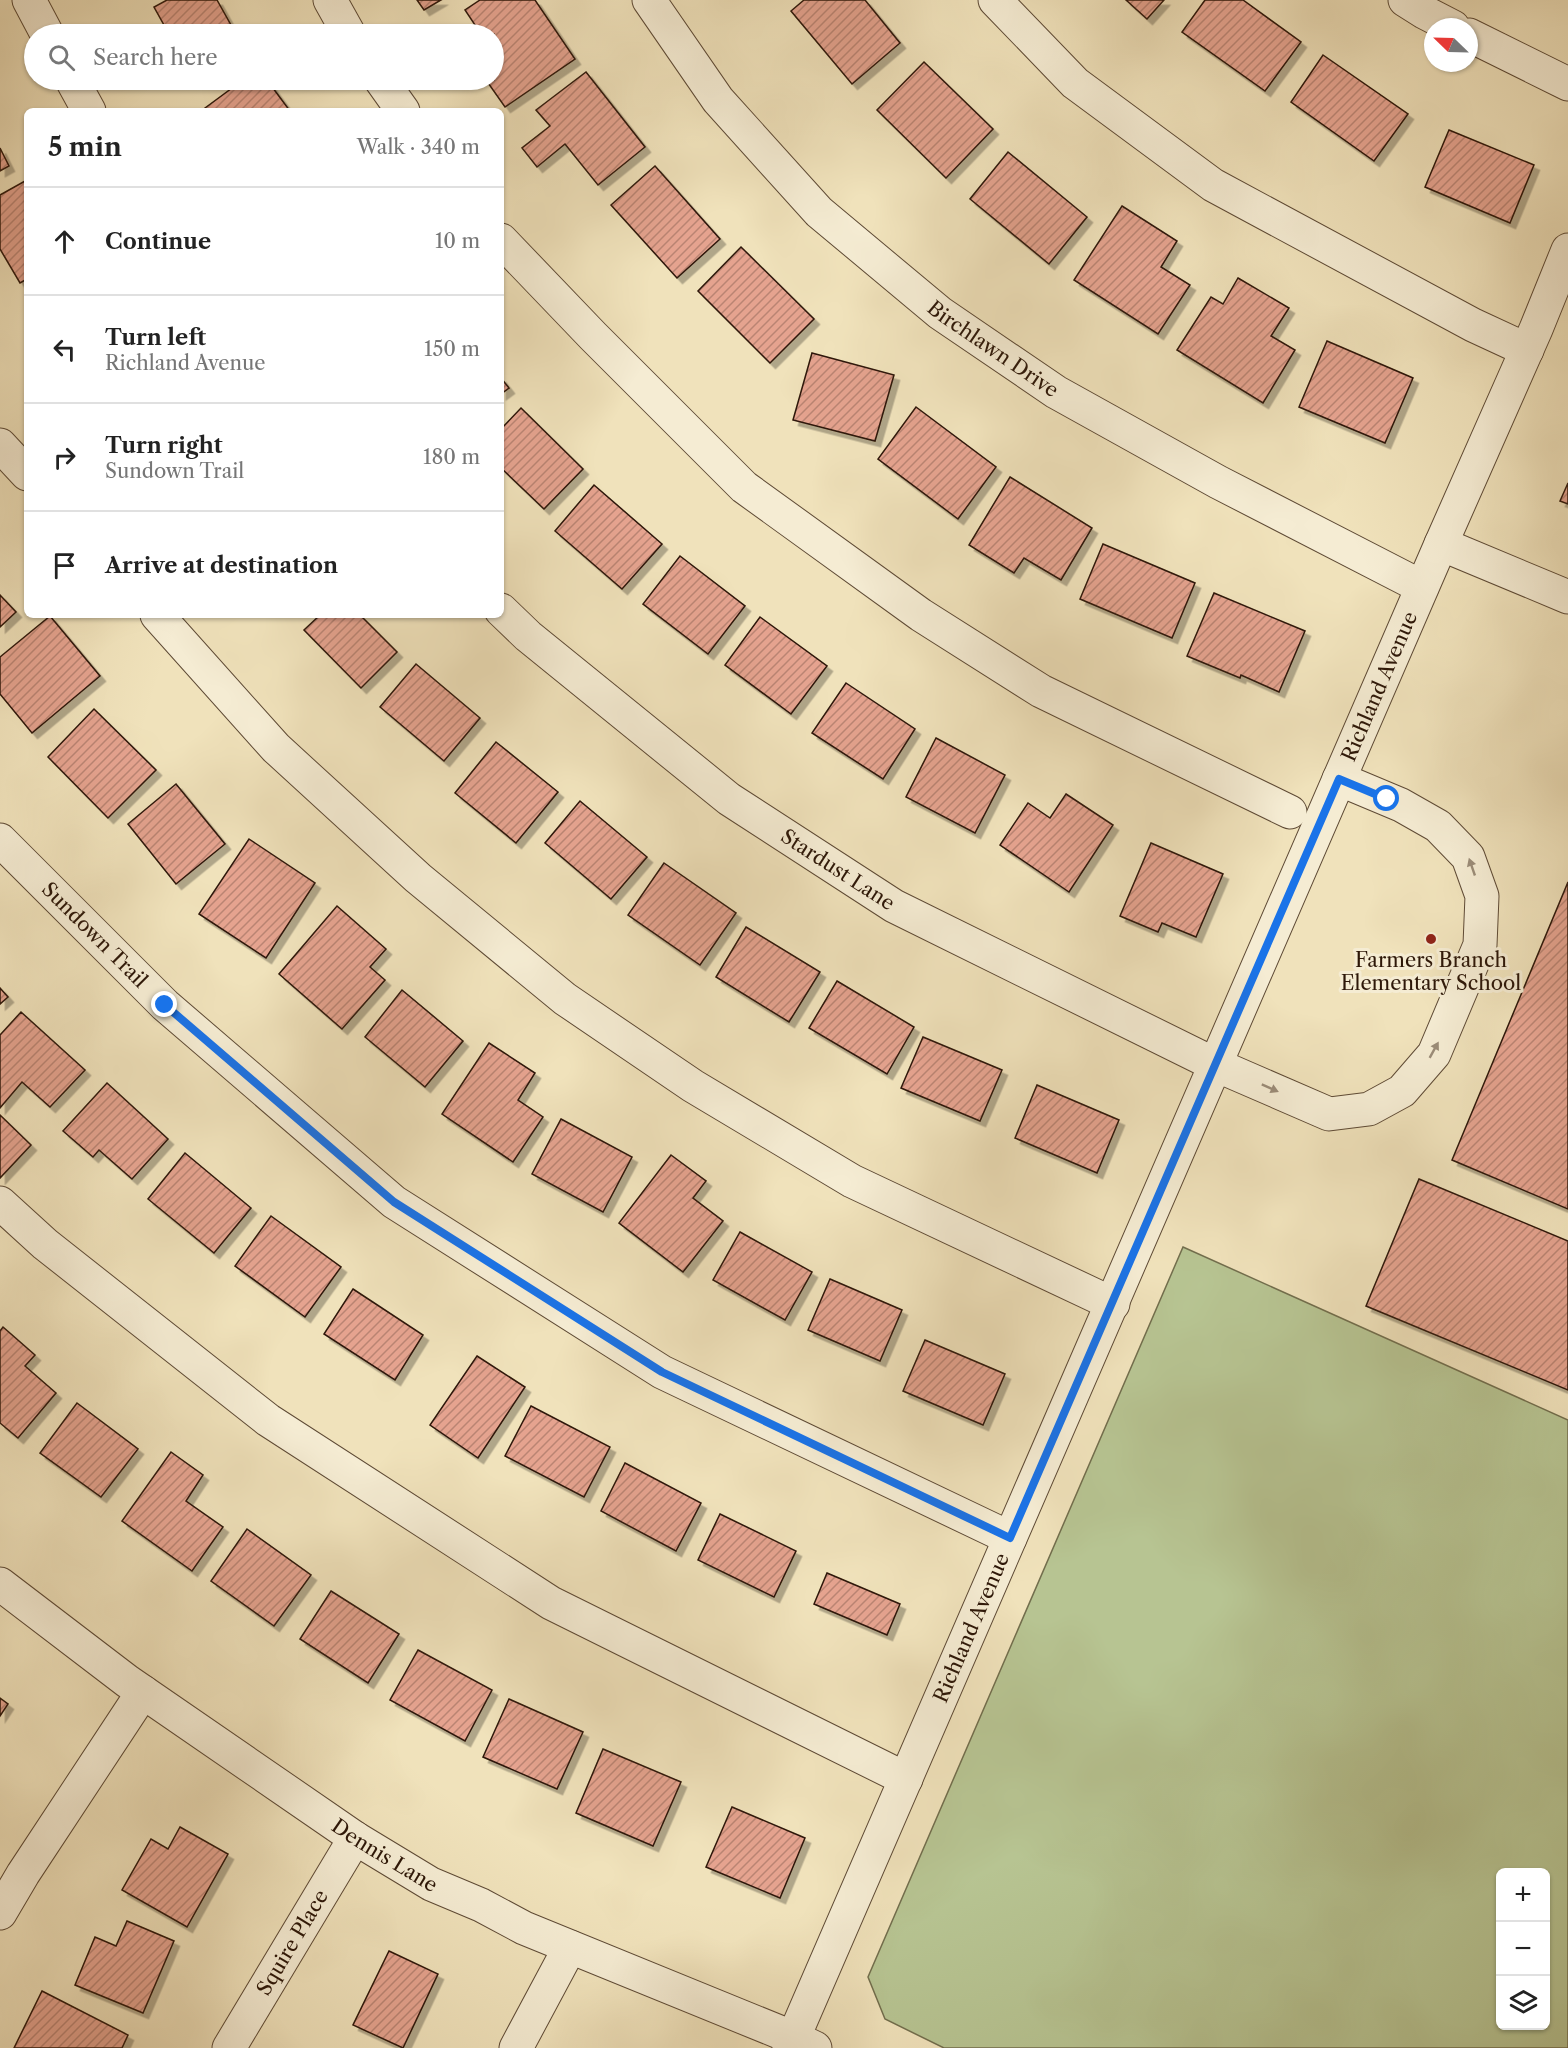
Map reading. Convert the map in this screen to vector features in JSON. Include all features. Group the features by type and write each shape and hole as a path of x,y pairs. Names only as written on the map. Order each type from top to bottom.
{"street":[{"path":"29,0 42,24"},
{"path":"330,0 343,24"},
{"name":"Birchlawn Drive","path":"649,0 717,100 812,203 940,313 1056,392 1218,482 1422,587"},
{"path":"995,0 1075,84 1213,185 1473,325 1527,350"},
{"path":"1405,0 1436,18"},
{"path":"1478,39 1568,84"},
{"path":"77,90 87,108"},
{"path":"388,90 401,108"},
{"path":"504,243 744,487 921,615 1041,691 1290,812"},
{"name":"Richland Avenue","path":"799,2044 906,1779 1422,587 1527,350 1568,250"},
{"path":"0,445 24,471"},
{"path":"1441,544 1568,597"},
{"name":"Stardust Lane","path":"504,613 528,636 729,799 894,906 1216,1065 1329,1114 1369,1109 1402,1091 1434,1054 1480,945 1482,896 1468,857 1438,825 1401,805 1339,779"},
{"path":"161,618 276,748 418,878 565,999 693,1086 852,1181 1113,1304"},
{"name":"Sundown Trail","path":"0,840 165,1005 394,1202 662,1372 1010,1538"},
{"path":"0,1203 45,1244 267,1420 550,1603 906,1779"},
{"name":"Dennis Lane","path":"0,1584 142,1692 356,1838 431,1884 570,1947 799,2044"},
{"path":"0,1913 142,1692"},
{"name":"Squire Place","path":"229,2048 356,1838"},
{"path":"516,2048 570,1947"}],"green space":[{"path":"1183,1247 1568,1420 1568,2048 944,2048 885,2019 868,1977"}],"building":[{"path":"167,0 217,0 230,24 163,24 154,7"},
{"path":"417,0 441,0 424,10"},
{"path":"480,0 535,0 575,59 505,107 493,90 504,90 504,24 474,24 465,10"},
{"path":"804,0 865,0 900,43 852,84 791,11"},
{"path":"1126,0 1164,0 1147,19"},
{"path":"1205,0 1243,0 1301,42 1265,91 1182,32"},
{"path":"1323,55 1408,114 1374,161 1291,102"},
{"path":"924,62 993,129 946,178 877,110"},
{"path":"586,72 645,147 598,185 565,144 537,167 522,148 550,126 536,110"},
{"path":"229,90 274,90 288,108 205,108"},
{"path":"1449,130 1534,165 1510,223 1425,187"},
{"path":"0,148 9,166 0,171"},
{"path":"1008,152 1087,217 1049,264 970,199"},
{"path":"655,166 720,239 677,278 611,205"},
{"path":"24,182 24,281 20,283 0,249 0,195"},
{"path":"1122,206 1177,241 1161,267 1190,285 1158,334 1074,280"},
{"path":"741,247 814,319 770,363 698,291"},
{"path":"1238,278 1289,308 1271,336 1295,350 1263,403 1177,350 1211,297 1223,304"},
{"path":"1327,341 1413,378 1385,443 1299,407"},
{"path":"812,353 894,375 875,441 793,420"},
{"path":"504,382 509,388 504,392"},
{"path":"916,407 996,467 958,519 878,459"},
{"path":"521,408 583,469 544,509 504,471 504,426"},
{"path":"1010,477 1092,528 1061,580 1024,558 1014,573 969,545"},
{"path":"1568,483 1568,504 1560,501"},
{"path":"594,485 662,544 622,589 555,531"},
{"path":"1103,544 1195,583 1172,638 1080,599"},
{"path":"680,556 745,606 708,654 643,604"},
{"path":"1214,593 1305,631 1279,692 1241,675 1240,678 1187,656"},
{"path":"0,595 16,612 0,627"},
{"path":"760,617 827,666 791,714 725,665"},
{"path":"48,618 52,618 100,676 32,733 0,694 0,657"},
{"path":"317,618 363,618 397,652 361,688 304,630"},
{"path":"416,664 480,718 444,761 380,707"},
{"path":"846,683 915,729 883,779 812,733"},
{"path":"94,709 156,770 108,818 48,757"},
{"path":"936,738 1005,775 975,833 906,797"},
{"path":"496,742 558,792 516,843 455,793"},
{"path":"176,784 225,844 176,884 128,824"},
{"path":"1066,794 1113,825 1069,892 1000,845 1028,803 1050,818"},
{"path":"580,801 647,857 611,899 545,843"},
{"path":"249,839 315,883 266,958 199,914"},
{"path":"1151,843 1223,874 1196,937 1162,923 1158,932 1120,916"},
{"path":"664,863 736,913 700,965 628,915"},
{"path":"1568,882 1568,1209 1452,1160"},
{"path":"337,906 386,949 370,967 385,980 342,1029 279,974"},
{"path":"746,927 820,972 789,1022 716,977"},
{"path":"837,981 914,1027 887,1074 809,1028"},
{"path":"0,988 8,997 0,1004"},
{"path":"402,990 463,1041 425,1087 365,1037"},
{"path":"21,1012 85,1070 50,1107 22,1082 0,1108 0,1035"},
{"path":"923,1037 1002,1070 980,1121 901,1088"},
{"path":"489,1043 535,1073 518,1100 543,1117 513,1162 442,1114"},
{"path":"107,1083 168,1139 132,1179 99,1150 93,1157 63,1131"},
{"path":"1037,1085 1119,1120 1097,1173 1015,1138"},
{"path":"0,1115 31,1145 0,1178"},
{"path":"561,1119 632,1157 603,1212 532,1174"},
{"path":"185,1153 251,1208 214,1253 148,1199"},
{"path":"671,1155 706,1181 693,1198 723,1221 683,1272 619,1223"},
{"path":"1419,1179 1568,1241 1568,1390 1366,1306"},
{"path":"271,1216 341,1267 305,1317 235,1266"},
{"path":"740,1232 812,1272 785,1320 713,1280"},
{"path":"830,1279 902,1310 880,1361 808,1330"},
{"path":"353,1289 423,1335 395,1380 324,1334"},
{"path":"3,1327 35,1355 25,1366 56,1393 18,1438 0,1423 0,1331"},
{"path":"925,1340 1005,1374 983,1425 903,1391"},
{"path":"477,1356 525,1387 478,1458 430,1425"},
{"path":"77,1403 138,1449 101,1497 40,1453"},
{"path":"531,1406 610,1447 584,1497 505,1456"},
{"path":"171,1452 203,1475 186,1501 223,1527 192,1571 122,1521"},
{"path":"625,1463 701,1503 676,1551 601,1511"},
{"path":"720,1514 796,1551 774,1597 698,1560"},
{"path":"247,1529 311,1575 274,1626 211,1581"},
{"path":"827,1573 900,1604 887,1635 814,1604"},
{"path":"331,1591 399,1634 368,1683 300,1639"},
{"path":"418,1650 492,1690 465,1741 390,1700"},
{"path":"0,1698 8,1704 0,1716"},
{"path":"509,1699 583,1732 557,1789 483,1757"},
{"path":"603,1749 681,1782 653,1846 576,1813"},
{"path":"732,1807 805,1838 780,1898 706,1867"},
{"path":"180,1827 228,1854 187,1927 122,1890 151,1839 168,1849"},
{"path":"127,1921 174,1941 143,2013 75,1985 95,1937 116,1946"},
{"path":"389,1951 438,1974 403,2048 353,2025"},
{"path":"42,1991 128,2035 122,2048 14,2048"}],"place":[{"name":"Farmers Branch Elementary School","path":"1431,939"}],"route":[{"path":"165,1005 394,1202 662,1372 1010,1538 1339,779 1387,799"}]}
